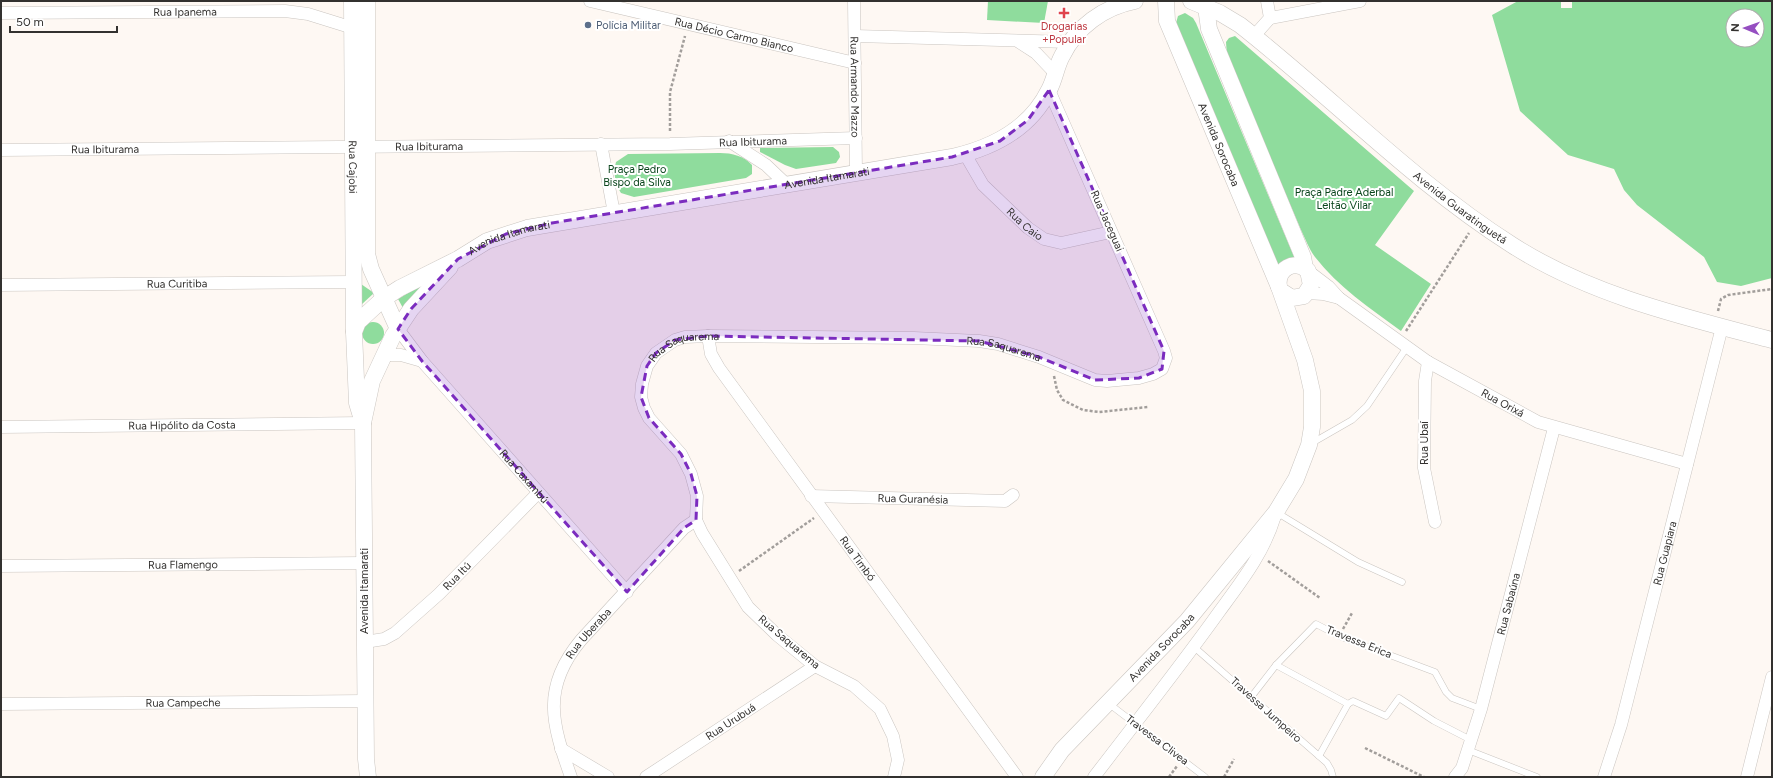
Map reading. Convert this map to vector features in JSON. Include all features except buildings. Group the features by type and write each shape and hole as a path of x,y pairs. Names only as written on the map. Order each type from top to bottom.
{"main road":[{"name":"Rua Cajobi","path":"352,1 360,28"},
{"name":"Rua Cajobi","path":"354,336 353,282 360,148 360,28 367,1"},
{"name":"Avenida Itamarati","path":"370,311 383,299 400,288 458,259 487,241 506,234 552,223 964,154 1000,141 1028,120 1049,90 1069,42 1094,19 1107,10 1135,1"},
{"name":"Avenida Sorocaba","path":"1043,777 1062,750 1187,621 1276,512 1296,479 1309,445 1312,427 1312,391 1308,370 1296,334 1280,289 1167,21 1166,1"},
{"name":"Avenida Guaratinguetá","path":"1191,1 1231,20 1254,36 1433,189 1513,246 1586,283 1633,301 1772,340"},
{"path":"1206,7 1209,29 1312,280 1311,285 1305,294 1292,298 1280,289 1278,278 1286,268 1294,265 1307,270"},
{"name":"Rua Cajobi","path":"360,148 367,254 383,299 398,329"},
{"name":"Avenida Itamarati","path":"398,329 411,308 458,259"},
{"path":"353,282 368,281 377,284"},
{"name":"Avenida Sorocaba","path":"1296,334 1298,309 1305,294"},
{"path":"370,311 389,318 398,329 384,355 367,353 362,350 354,336 358,322 370,311"},
{"name":"Avenida Itamarati","path":"354,336 357,403 363,423"},
{"name":"Avenida Itamarati","path":"368,777 366,759 365,701 363,423 372,381 384,355"},
{"name":"Avenida Itamarati","path":"364,777 366,759"}],"street":[{"name":"Rua Décio Carmo Bianco","path":"590,1 855,63"},
{"name":"Rua Armando Mazzo","path":"854,1 856,172"},
{"path":"1267,1 1270,18"},
{"path":"1254,36 1270,18 1342,3 1360,1"},
{"name":"Rua Ipanema","path":"1,13 285,11 308,14 360,28"},
{"path":"855,36 1069,42"},
{"path":"1018,41 1036,53 1055,73"},
{"name":"Rua Jaceguai","path":"1049,90 1164,351"},
{"name":"Rua Ibiturama","path":"1,150 360,148 670,144 856,138"},
{"path":"729,141 766,165 786,184"},
{"path":"601,144 614,213"},
{"name":"Rua Caio","path":"964,154 983,184 1028,228 1044,239 1062,243 1111,232"},
{"name":"Rua Orixá","path":"1307,270 1339,298 1428,362 1524,415 1554,428 1687,464"},
{"name":"Rua Curitiba","path":"1,285 353,282"},
{"name":"Rua Orixá","path":"1305,294 1323,294 1339,298"},
{"name":"Rua Guapiara","path":"1604,777 1622,725 1687,464 1718,326"},
{"name":"Rua Caxambú","path":"398,329 422,361 627,592"},
{"name":"Rua Saquarema","path":"894,777 898,760 897,754 893,736 880,710 854,686 815,666 777,634 748,607 729,578 702,533 696,520 697,496 691,474 681,454 649,418 641,397 642,384 647,366 656,353 664,346 676,340 685,337 708,336 914,338 979,341 998,344 1050,362 1095,380 1124,380 1153,374 1162,369 1166,358 1164,351"},
{"name":"Rua Timbó","path":"708,336 711,354 719,368 1016,777"},
{"path":"384,355 401,355 422,361"},
{"name":"Rua Ubaí","path":"1428,362 1424,381 1424,468 1435,522"},
{"name":"Rua Hipólito da Costa","path":"1,427 363,423"},
{"name":"Rua Sabaúna","path":"1455,777 1462,768 1481,709 1554,428"},
{"name":"Rua Itú","path":"365,642 384,639 394,634 439,594 538,492"},
{"name":"Rua Guranésia","path":"811,496 1005,501 1013,495"},
{"name":"Avenida Sorocaba","path":"1094,777 1194,647 1260,555 1271,530 1276,512"},
{"name":"Rua Uberaba","path":"571,777 556,734 553,716 554,698 561,672 572,651 684,528 696,520"},
{"name":"Rua Flamengo","path":"1,566 364,564"},
{"name":"Rua Urubuá","path":"646,777 815,666"},
{"path":"1747,777 1772,677"},
{"name":"Rua Campeche","path":"1,704 365,701"},
{"path":"561,749 608,777"}],"lane":[{"path":"1309,445 1352,420 1367,406 1403,344"},
{"path":"1276,512 1358,562 1402,582"},
{"name":"Travessa Erica","path":"1252,696 1276,665 1310,628 1316,624 1339,636 1435,672 1446,692 1452,698 1481,709"},
{"name":"Travessa Jumpeiro","path":"1194,647 1319,756 1331,770 1333,777"},
{"path":"1276,665 1348,704"},
{"path":"1319,756 1348,704 1353,701 1386,716 1399,698 1470,745 1536,777"},
{"name":"Travessa Clivea","path":"1108,703 1205,777"}],"path":[{"path":"670,144 670,92 688,24"},
{"path":"1403,344 1476,220"},
{"path":"1718,326 1721,299 1728,295 1772,289"},
{"path":"1050,362 1057,390 1063,400 1083,410 1099,412 1148,407"},
{"path":"729,578 823,512"},
{"path":"1260,555 1320,598"},
{"path":"1339,636 1352,613"},
{"path":"1365,748 1424,777"},
{"path":"1224,777 1234,759"}],"highlighted area":[{"path":"1049,90 1164,351 1162,369 1139,378 1095,380 1039,357 979,341 708,336 675,340 656,353 647,366 641,397 649,418 681,454 691,474 697,496 696,520 684,528 627,592 422,361 398,329 411,309 458,259 506,234 552,223 952,157 1000,141 1028,120"}],"green space":[{"path":"988,1 1048,1 1044,23 987,20"},
{"path":"1518,1 1561,1 1561,8 1572,8 1572,1 1772,1 1772,278 1741,286 1717,282 1704,257 1637,205 1624,190 1614,169 1568,155 1520,111 1492,15"},
{"path":"1185,13 1193,18 1196,23 1295,259 1278,266 1176,23 1178,16"},
{"name":"Praça Padre Aderbal Leitão Vilar","path":"1235,36 1414,191 1375,245 1431,284 1401,331 1344,288 1324,268 1311,251 1227,56 1226,42 1229,38"},
{"path":"833,147 839,152 840,157 836,163 796,169 760,152 760,148"},
{"name":"Praça Pedro Bispo da Silva","path":"628,154 733,154 742,157 752,165 752,174 746,178 634,197 621,193 617,186 615,174 616,162"},
{"path":"428,281 403,308 398,299"},
{"path":"361,284 374,293 361,305"},
{"path":"373,322 381,325 384,333 381,341 373,344 365,341 362,333 365,325"}],"place":[{"name":"Drogarias +Popular","path":"1064,13"},
{"name":"Polícia Militar","path":"588,25"}]}
